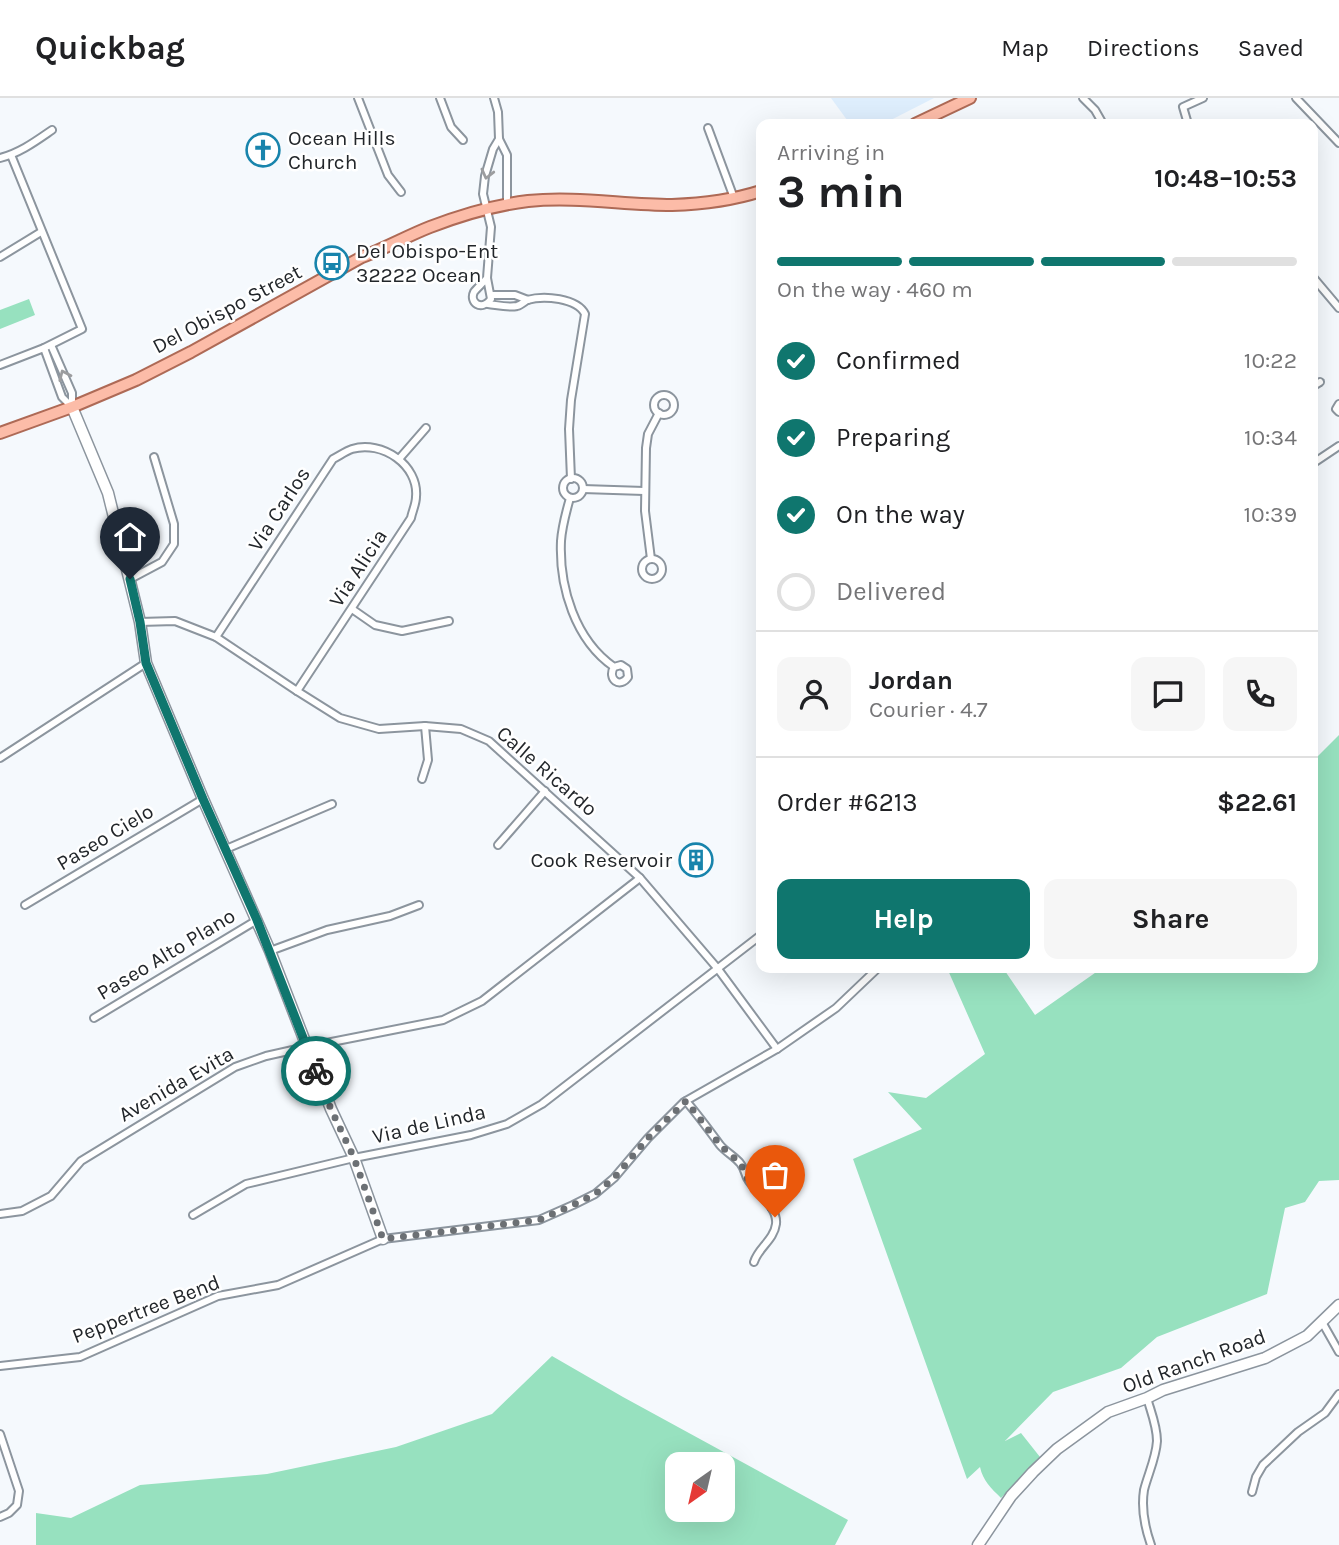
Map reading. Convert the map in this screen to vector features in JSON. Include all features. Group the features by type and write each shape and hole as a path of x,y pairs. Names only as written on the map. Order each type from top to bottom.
{"main road":[{"path":"926,119 970,98"},
{"name":"Del Obispo Street","path":"0,433 136,380 362,257 430,227 486,210 530,201 576,200 671,205 734,198 756,192"}],"street":[{"path":"358,98 388,174 401,192"},
{"path":"440,98 451,127 463,140"},
{"path":"494,98 498,112 499,139 507,155 507,205"},
{"path":"1083,98 1100,119"},
{"path":"1187,119 1183,107 1203,98"},
{"path":"1296,98 1316,119"},
{"path":"1318,121 1339,143"},
{"path":"708,128 734,198"},
{"path":"0,158 29,146 52,130"},
{"path":"488,304 491,299 487,278 491,227 483,194 485,176 499,139"},
{"path":"0,365 47,347 82,329 11,155"},
{"path":"0,257 41,232"},
{"path":"487,278 473,295 477,305 516,306 528,300 548,299 568,301 582,307 585,314 571,400 571,478"},
{"path":"1318,283 1339,308"},
{"path":"491,295 515,295 528,300"},
{"path":"47,347 62,397 72,407 108,493 140,622 146,663 270,951 331,1109 354,1158 383,1239"},
{"path":"1339,404 1336,409 1339,412"},
{"path":"651,559 644,491 646,448 648,433 659,413"},
{"path":"399,458 426,428"},
{"path":"1318,460 1339,446"},
{"name":"Via Carlos","path":"216,637 332,459 353,449 376,448 399,458"},
{"path":"130,579 162,562 174,544 174,524 154,457"},
{"name":"Via Alicia","path":"297,691 411,519 417,496 412,474 399,458"},
{"path":"571,478 580,481 583,489 581,495 576,498 570,498 563,488 565,482 571,478"},
{"path":"583,489 644,491"},
{"path":"570,498 561,539 563,581 568,601 590,645 601,658 614,667"},
{"path":"352,609 375,625 402,631 449,621"},
{"name":"Calle Ricardo","path":"140,622 175,621 216,637 340,718 379,729 425,726 461,729 489,741 640,878 718,969 777,1049"},
{"path":"0,758 146,663"},
{"path":"422,779 428,760 425,726"},
{"path":"498,845 545,791"},
{"name":"Paseo Cielo","path":"25,905 203,799"},
{"path":"226,849 332,804"},
{"name":"Avenida Evita","path":"0,1214 22,1211 51,1196 81,1161 235,1067 266,1056 443,1020 482,1001 640,878"},
{"path":"270,951 327,930 419,905"},
{"name":"Paseo Alto Plano","path":"94,1018 257,920"},
{"name":"Via de Linda","path":"193,1215 246,1184 354,1158 471,1135 507,1124 542,1104 756,938"},
{"name":"Peppertree Bend","path":"0,1366 79,1357 218,1296 278,1285 383,1239 539,1220 573,1205 595,1194 614,1178 648,1138 686,1101 777,1049 836,1008 873,973"},
{"path":"686,1101 721,1146 741,1164 748,1180 775,1217 774,1233 754,1262"},
{"name":"Old Ranch Road","path":"980,1544 1011,1496 1057,1449 1108,1412 1172,1386 1265,1358 1307,1336 1339,1305"},
{"path":"1322,1322 1339,1352"},
{"path":"1252,1492 1263,1465 1298,1432 1325,1413 1339,1394"},
{"path":"1147,1398 1157,1444 1144,1492 1143,1512 1151,1545"},
{"path":"0,1434 19,1491 17,1505 0,1517"}],"shaded area":[{"path":"831,98 934,98 893,119 846,119"}],"green space":[{"path":"29,299 35,315 0,329 0,310"},
{"path":"1339,735 1339,1180 1319,1181 1305,1202 1285,1208 1267,1294 1157,1337 1121,1368 1053,1392 1005,1441 1021,1433 1040,1457 1001,1498 985,1480 980,1467 967,1479 853,1159 922,1129 888,1092 926,1098 985,1054 949,973 1006,973 1035,1015 1095,973 1318,973 1318,756"},
{"path":"552,1356 724,1452 665,1452 665,1522 735,1522 735,1458 848,1520 835,1545 36,1545 36,1513 71,1518 140,1485 267,1474 396,1447 492,1414"}],"way so far":[{"path":"316,1071 354,1158 383,1239 539,1220 573,1205 595,1194 614,1178 648,1138 686,1101 726,1152 741,1164 748,1180 775,1217"}],"place":[{"name":"Ocean Hills Church","path":"263,150"},
{"name":"Del Obispo-Ent 32222 Ocean","path":"332,263"},
{"name":"Cook Reservoir","path":"696,860"}],"route":[{"path":"130,579 146,663 270,951 316,1071"}]}
